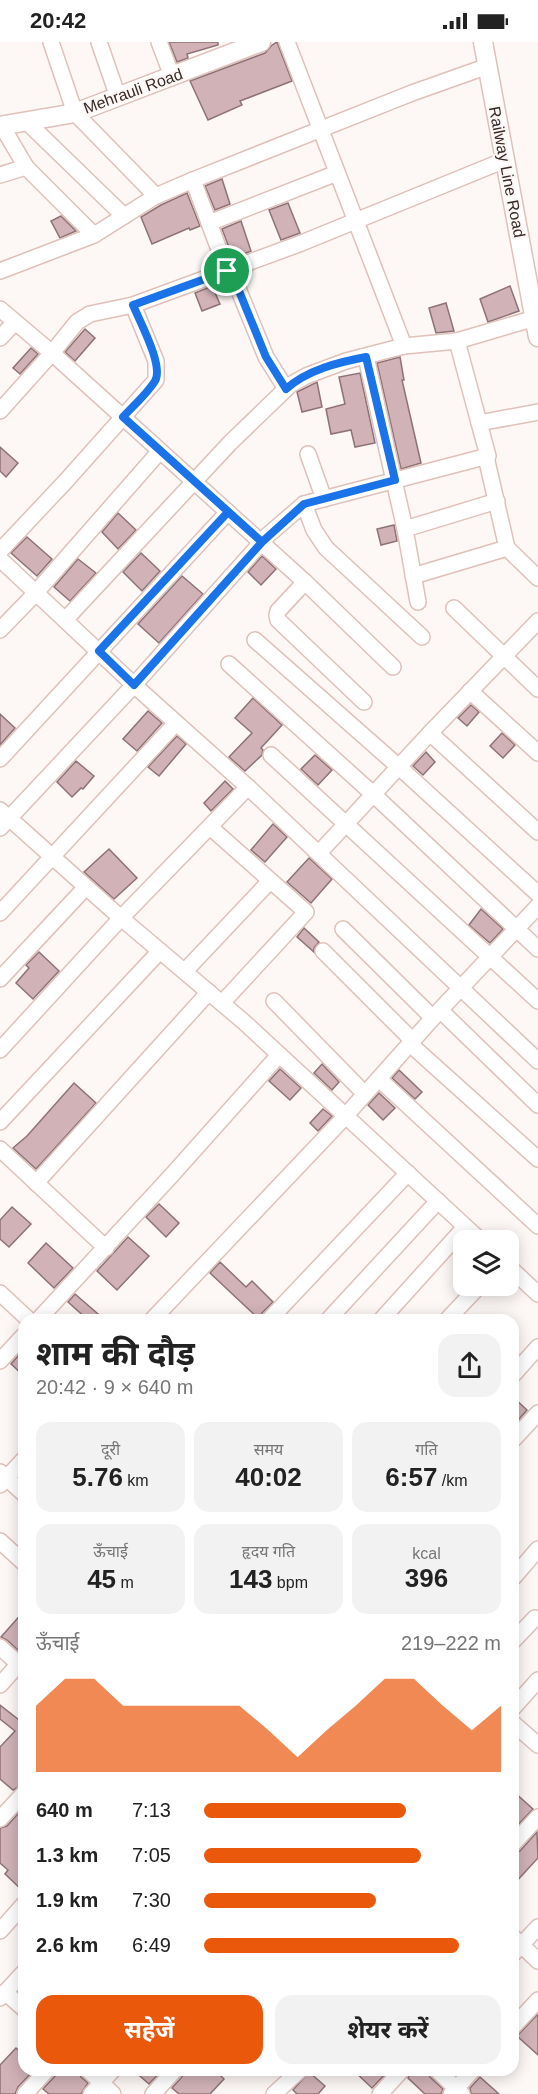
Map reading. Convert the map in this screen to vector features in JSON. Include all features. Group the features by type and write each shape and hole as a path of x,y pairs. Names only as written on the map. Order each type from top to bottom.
{"street":[{"path":"51,42 75,112 156,196"},
{"path":"99,42 118,97"},
{"path":"159,42 172,76"},
{"name":"Mehrauli Road","path":"1,126 75,112 261,42"},
{"path":"287,42 404,346"},
{"name":"Railway Line Road","path":"483,42 538,337"},
{"path":"0,271 94,235 156,196 193,180 412,93 488,66"},
{"path":"27,122 124,216"},
{"path":"1,126 26,167 94,235"},
{"path":"0,411 83,317 133,305 229,270 505,160"},
{"path":"0,175 26,167"},
{"path":"209,223 338,173"},
{"path":"193,180 266,357 286,389"},
{"path":"0,551 152,385 158,374 156,361 133,305"},
{"path":"0,309 262,542 393,667"},
{"path":"65,620 230,443 286,389 306,376 345,361 404,346 457,341 535,318"},
{"path":"0,338 15,322"},
{"path":"457,341 488,456 486,457 507,548 538,578"},
{"path":"366,357 395,480 418,602"},
{"path":"479,423 538,412"},
{"path":"0,630 160,451"},
{"path":"308,454 324,499"},
{"path":"468,1230 222,1003 52,857 3,819 134,685 262,542 304,504 486,457"},
{"path":"405,529 497,501"},
{"path":"304,504 314,530 326,548 422,637"},
{"path":"0,759 228,512"},
{"path":"413,576 507,548"},
{"path":"0,559 134,685 319,853 538,1061"},
{"path":"305,582 278,611 278,620 364,702"},
{"path":"454,608 538,689"},
{"path":"319,853 538,621"},
{"path":"255,640 538,894"},
{"path":"230,664 374,794 538,949"},
{"path":"470,691 538,753"},
{"path":"0,913 176,723"},
{"path":"430,733 538,832"},
{"path":"271,755 538,1001"},
{"path":"0,1050 121,918 248,787"},
{"path":"210,827 306,912 222,1003"},
{"path":"185,971 270,881"},
{"path":"0,979 86,887"},
{"path":"158,1314 346,1116 411,1042 538,906"},
{"path":"343,929 538,1105"},
{"path":"0,1122 160,951"},
{"path":"323,951 411,1042 538,1159"},
{"path":"36,1183 209,992"},
{"path":"274,1001 366,1094"},
{"path":"44,1314 279,1055"},
{"path":"379,1079 538,1226"},
{"path":"0,1149 106,1248"},
{"path":"275,1314 408,1173"},
{"path":"334,1314 438,1201"},
{"path":"386,1314 465,1227"},
{"path":"519,1276 538,1294"},
{"path":"0,1293 23,1314"},
{"path":"453,1314 470,1296"},
{"path":"3,1353 18,1340"},
{"path":"519,1368 538,1347"},
{"path":"519,1434 538,1413"},
{"path":"18,1463 2,1478 18,1490"},
{"path":"0,1541 18,1558"},
{"path":"519,1571 538,1549"},
{"path":"519,1635 535,1618"},
{"path":"0,1647 18,1661"},
{"path":"0,1685 18,1668"},
{"path":"519,1701 538,1680"},
{"path":"519,1728 538,1745"},
{"path":"0,1819 18,1800"},
{"path":"519,1838 538,1817"},
{"path":"0,1930 18,1910"},
{"path":"519,1943 538,1927"},
{"path":"519,1947 538,1961"},
{"path":"18,1979 3,1995 18,2005"},
{"path":"519,2021 538,2000"},
{"path":"25,2094 42,2076"},
{"path":"108,2076 96,2089 113,2094"},
{"path":"153,2094 170,2076"},
{"path":"273,2094 293,2076"},
{"path":"380,2094 396,2076"},
{"path":"442,2076 456,2092 468,2076"}],"building":[{"path":"169,42 218,42 218,45 187,54 188,58 177,62"},
{"path":"277,42 292,81 240,101 242,105 208,120 190,81 265,53"},
{"path":"222,179 230,204 215,210 205,186"},
{"path":"187,193 200,226 190,230 189,228 152,244 141,217"},
{"path":"288,203 300,233 281,240 269,210"},
{"path":"61,216 76,231 60,238 51,221"},
{"path":"241,221 251,251 233,258 222,229"},
{"path":"212,286 220,304 202,311 195,293"},
{"path":"510,286 519,311 488,322 480,299"},
{"path":"446,303 454,331 436,333 429,308"},
{"path":"85,329 95,338 75,361 65,352"},
{"path":"31,348 38,354 20,374 13,368"},
{"path":"400,357 404,380 402,380 421,463 401,469 377,363"},
{"path":"360,373 375,443 355,447 351,430 331,434 326,409 345,404 339,377"},
{"path":"317,382 322,407 302,412 297,392"},
{"path":"0,447 18,463 6,477 0,471"},
{"path":"118,513 136,530 118,549 102,532"},
{"path":"394,525 397,541 381,545 377,529"},
{"path":"27,537 52,559 37,576 11,553"},
{"path":"141,553 160,571 142,591 123,572"},
{"path":"262,556 276,569 261,585 248,572"},
{"path":"78,559 96,573 70,601 54,587"},
{"path":"182,576 203,594 159,643 138,624"},
{"path":"253,698 282,725 261,748 262,755 245,771 229,757 252,733 235,718"},
{"path":"471,705 479,712 467,726 458,718"},
{"path":"148,711 162,723 137,751 123,739"},
{"path":"0,714 15,728 0,745"},
{"path":"502,733 515,745 503,758 490,746"},
{"path":"177,736 186,744 159,776 148,767"},
{"path":"426,752 435,762 423,775 413,766"},
{"path":"315,755 332,770 318,785 301,769"},
{"path":"76,761 94,776 83,789 81,788 72,797 57,782"},
{"path":"225,781 233,789 211,811 204,803"},
{"path":"273,824 287,837 265,862 251,850"},
{"path":"109,849 137,878 114,899 84,872"},
{"path":"309,858 332,879 311,903 287,882"},
{"path":"481,909 503,929 490,943 469,925"},
{"path":"304,928 319,942 314,952 297,937"},
{"path":"39,952 59,971 33,999 16,983 29,968 26,965"},
{"path":"322,1064 339,1082 332,1090 314,1073"},
{"path":"280,1069 301,1088 290,1100 269,1081"},
{"path":"399,1070 422,1092 415,1099 392,1078"},
{"path":"74,1083 96,1103 36,1169 13,1148 27,1136"},
{"path":"379,1093 395,1108 383,1120 368,1105"},
{"path":"323,1109 332,1116 318,1131 310,1123"},
{"path":"159,1204 179,1223 166,1237 146,1217"},
{"path":"12,1207 31,1224 9,1247 0,1239 0,1220"},
{"path":"128,1237 149,1256 117,1290 97,1271"},
{"path":"46,1243 73,1268 54,1288 28,1263"},
{"path":"220,1262 246,1287 252,1281 273,1302 262,1314 254,1314 210,1273"},
{"path":"75,1294 98,1314 81,1314 68,1302"},
{"path":"18,1356 18,1370 11,1364"},
{"path":"519,1403 527,1410 519,1419"},
{"path":"18,1618 18,1650 1,1637"},
{"path":"0,1705 18,1719 18,1787 13,1790 0,1779 0,1747 15,1731 0,1719"},
{"path":"519,1796 533,1809 519,1824"},
{"path":"18,1814 18,1886 5,1874 8,1870 0,1863 0,1828 7,1826"},
{"path":"537,1832 538,1858 519,1879 519,1851"},
{"path":"538,2014 538,2055 519,2038 519,2034"},
{"path":"16,2048 18,2050 18,2076 28,2076 15,2094 0,2094 0,2065"},
{"path":"55,2076 81,2076 88,2083 81,2094 49,2094 43,2089"},
{"path":"140,2076 156,2076 149,2084"},
{"path":"221,2076 224,2079 210,2094 179,2094 172,2088 182,2077"},
{"path":"305,2076 314,2076 325,2086 318,2094 297,2094 293,2090"},
{"path":"359,2076 383,2076 372,2088"},
{"path":"409,2076 430,2076 443,2089 441,2094 425,2094 408,2078"},
{"path":"480,2077 499,2094 471,2094 470,2088"}],"route":[{"path":"227,271 133,305 156,361 158,374 152,385 123,417 262,542 134,685 99,651 228,512 262,542 304,504 395,480 366,357 345,361 306,376 286,389 266,357 230,269 227,271"}]}
